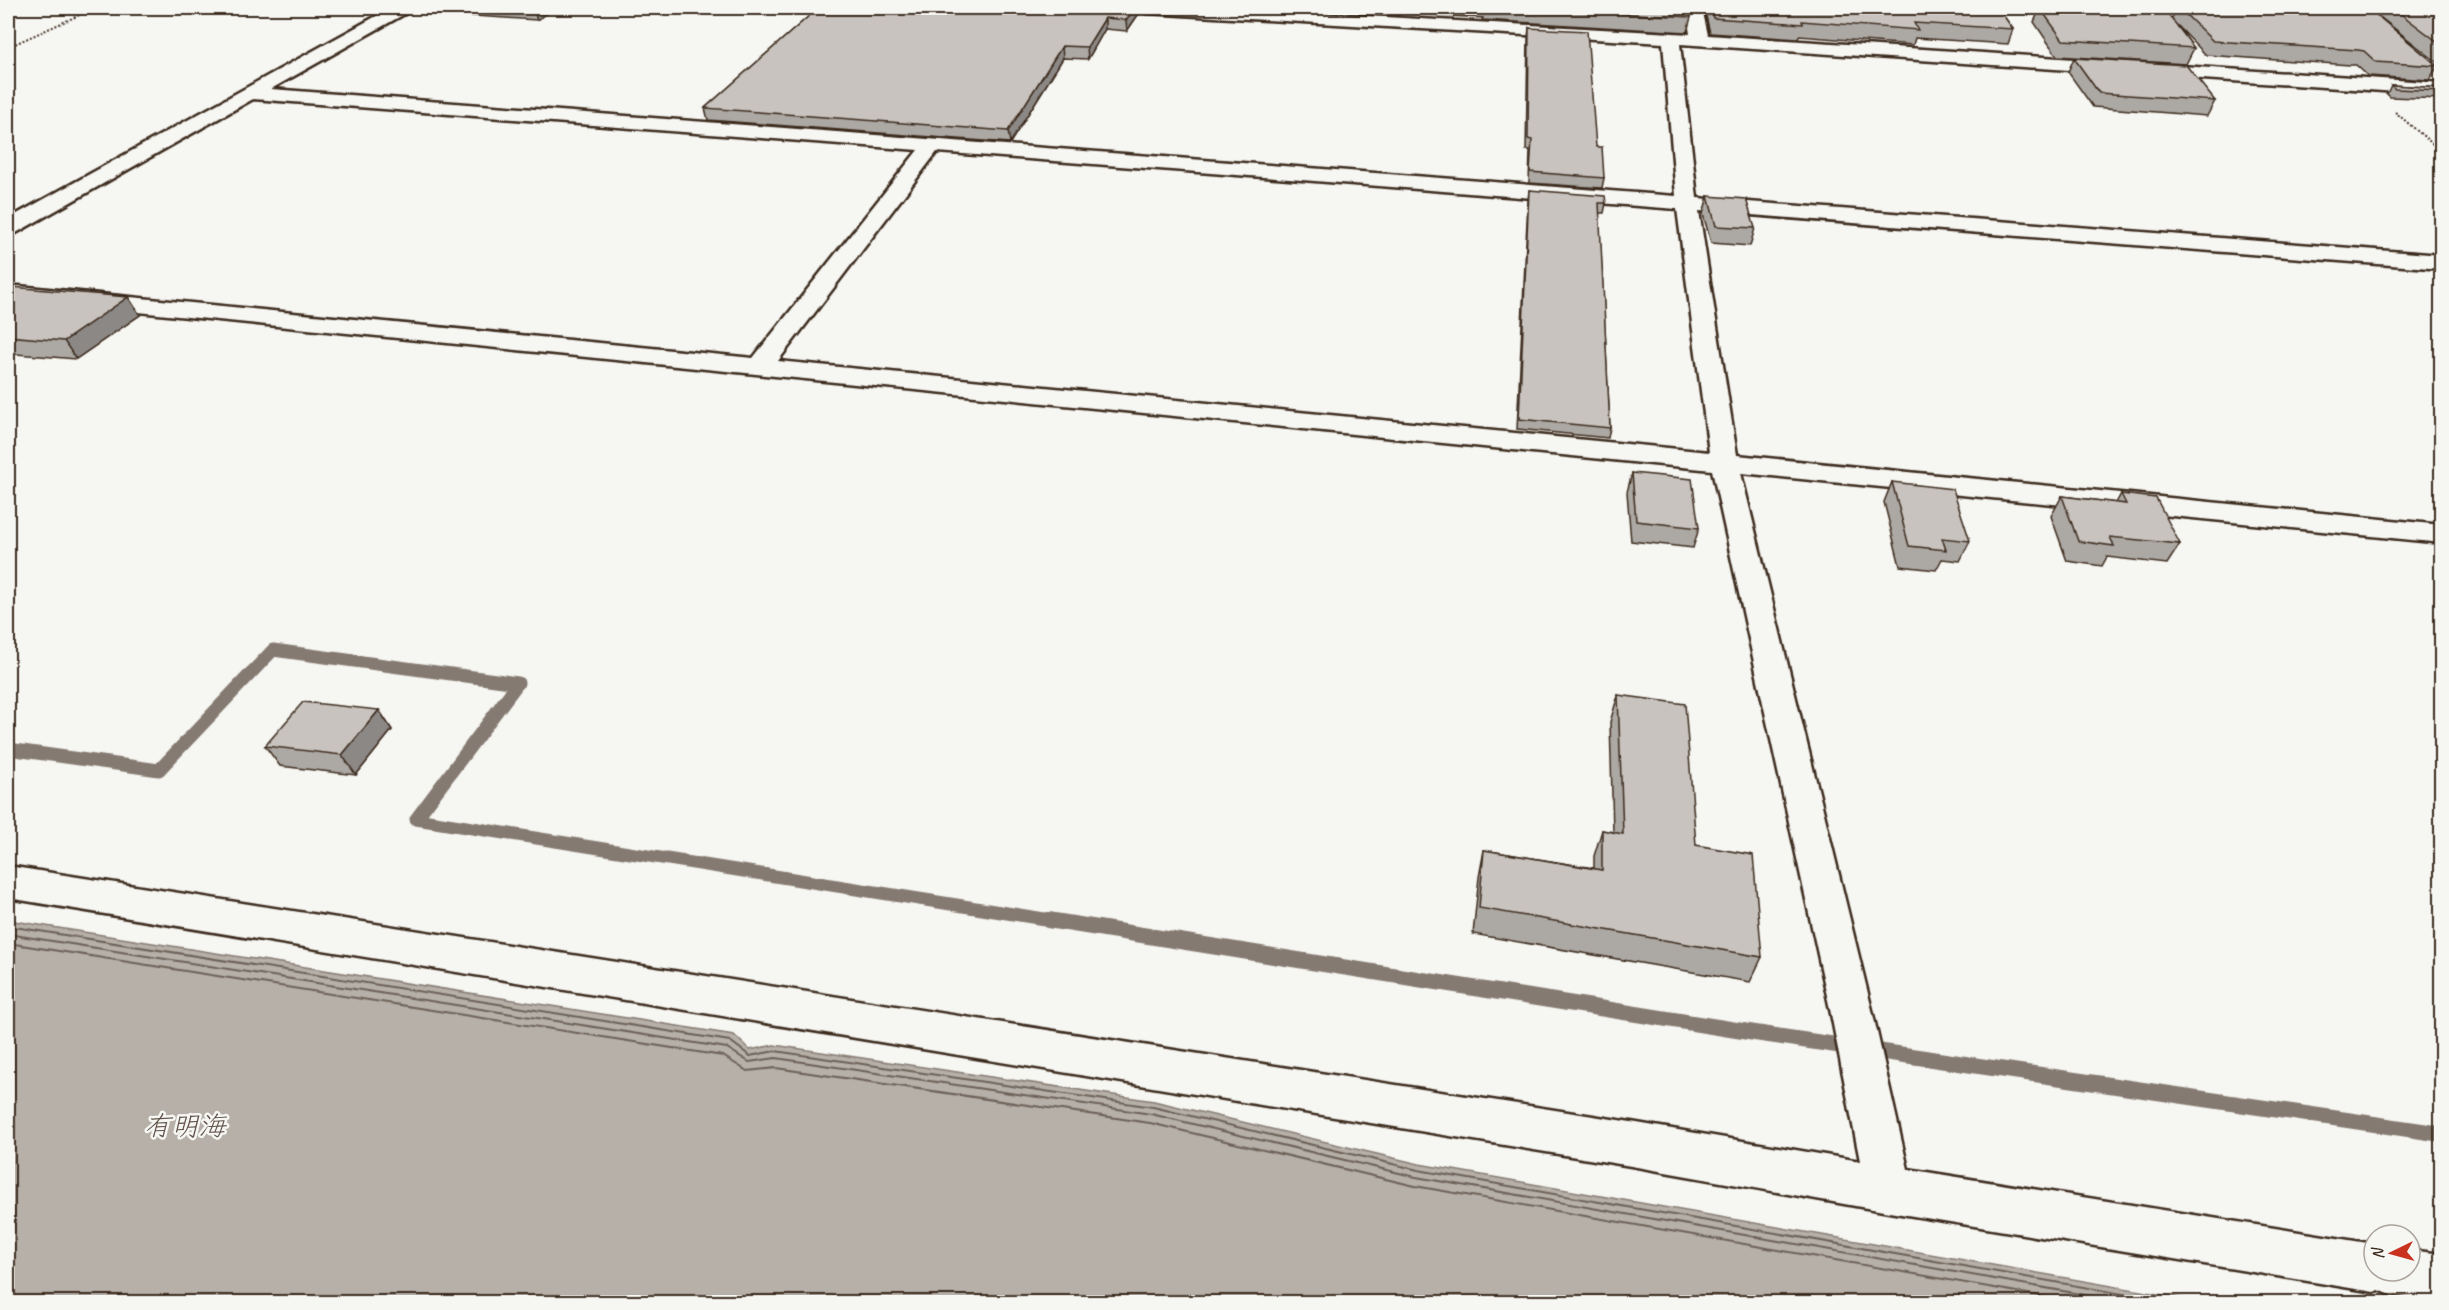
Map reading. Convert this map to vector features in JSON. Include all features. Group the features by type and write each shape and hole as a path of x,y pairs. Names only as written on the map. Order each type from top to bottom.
{"street":[{"path":"8,228 402,8"},
{"path":"1146,8 1700,40 2442,89"},
{"path":"1691,8 1695,13 1700,40"},
{"path":"1671,39 1687,204 1724,463 1852,1014 1889,1190"},
{"path":"251,93 2442,262"},
{"path":"760,367 933,144"},
{"path":"8,292 2442,534"},
{"path":"8,882 1619,1142 1889,1190 2362,1266"},
{"path":"2422,1276 2442,1279"}],"path":[{"path":"8,47 95,8"},
{"path":"2363,84 2442,152"}],"water":[{"name":"有明海","path":"8,920 734,1035 750,1050 774,1045 1154,1101 1419,1164 2203,1302 8,1302"}],"building":[{"path":"818,8 1135,8 1126,20 1105,18 1087,47 1062,46 1008,131 705,108"},
{"path":"1515,8 1689,8 1691,17"},
{"path":"1711,8 1998,8 2013,29 1914,23 1918,30 1802,21 1803,24 1713,18"},
{"path":"2040,8 2168,14 2194,48 2063,40"},
{"path":"2179,8 2299,12 2293,8 2368,8 2438,66 2376,62 2364,51 2358,50 2213,41"},
{"path":"2393,8 2423,8 2442,11 2442,45"},
{"path":"1529,28 1587,31 1596,147 1602,147 1604,178 1530,172 1532,140 1528,139"},
{"path":"2074,58 2186,65 2215,101 2099,93"},
{"path":"2391,85 2442,88 2442,91 2395,89"},
{"path":"1529,190 1605,196 1606,203 1599,203 1610,428 1519,419"},
{"path":"1708,196 1746,199 1755,228 1716,226"},
{"path":"8,285 128,297 64,341 8,336"},
{"path":"1632,473 1692,479 1699,528 1636,521"},
{"path":"1892,482 1953,489 1970,541 1942,538 1946,550 1909,546"},
{"path":"2121,494 2156,498 2180,544 2110,537 2114,546 2078,541 2062,496 2126,504"},
{"path":"1618,695 1685,704 1696,845 1753,855 1762,957 1479,908 1484,850 1602,870 1602,830 1623,834"},
{"path":"303,702 379,710 342,755 265,746"}],"waterway":[{"path":"8,749 159,770 273,650 518,683 416,819 1057,921"},
{"path":"1048,920 1755,1033 2442,1134"}]}
